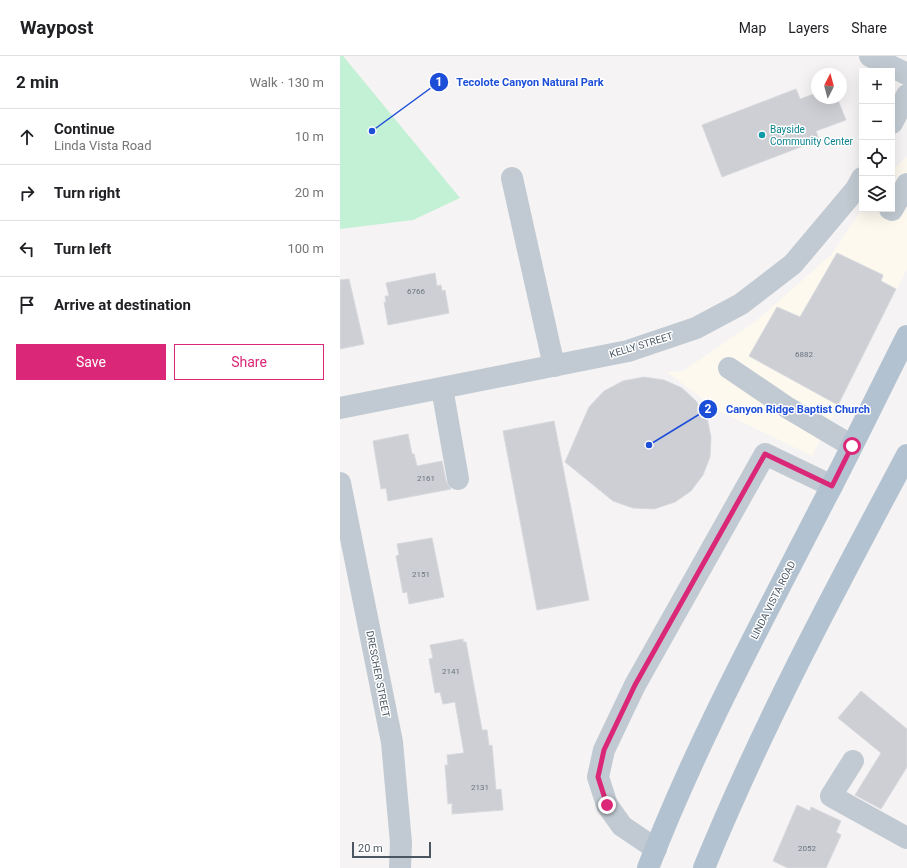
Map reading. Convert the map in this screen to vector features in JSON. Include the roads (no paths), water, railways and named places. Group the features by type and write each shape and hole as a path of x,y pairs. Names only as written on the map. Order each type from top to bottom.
{"main road":[{"name":"LINDA VISTA ROAD","path":"652,858 710,725 907,336"},
{"path":"704,868 736,792 764,732 809,641 907,455"}],"street":[{"path":"870,56 907,74"},
{"path":"895,117 907,95"},
{"path":"512,178 554,366"},
{"path":"895,205 907,184"},
{"name":"KELLY STREET","path":"340,408 628,351 696,328 741,304 793,264 859,187"},
{"path":"730,368 788,408 852,446"},
{"path":"442,388 458,479"},
{"path":"652,858 622,826 607,805 598,777 604,750 635,685 765,454 832,486"},
{"name":"DRESCHER STREET","path":"340,483 392,742 401,843 400,868"},
{"path":"853,761 831,796 907,838"}],"place":[{"name":"Tecolote Canyon Natural Park","path":"372,131"},
{"name":"Bayside Community Center","path":"762,135"},
{"name":"Canyon Ridge Baptist Church","path":"649,445"}]}
